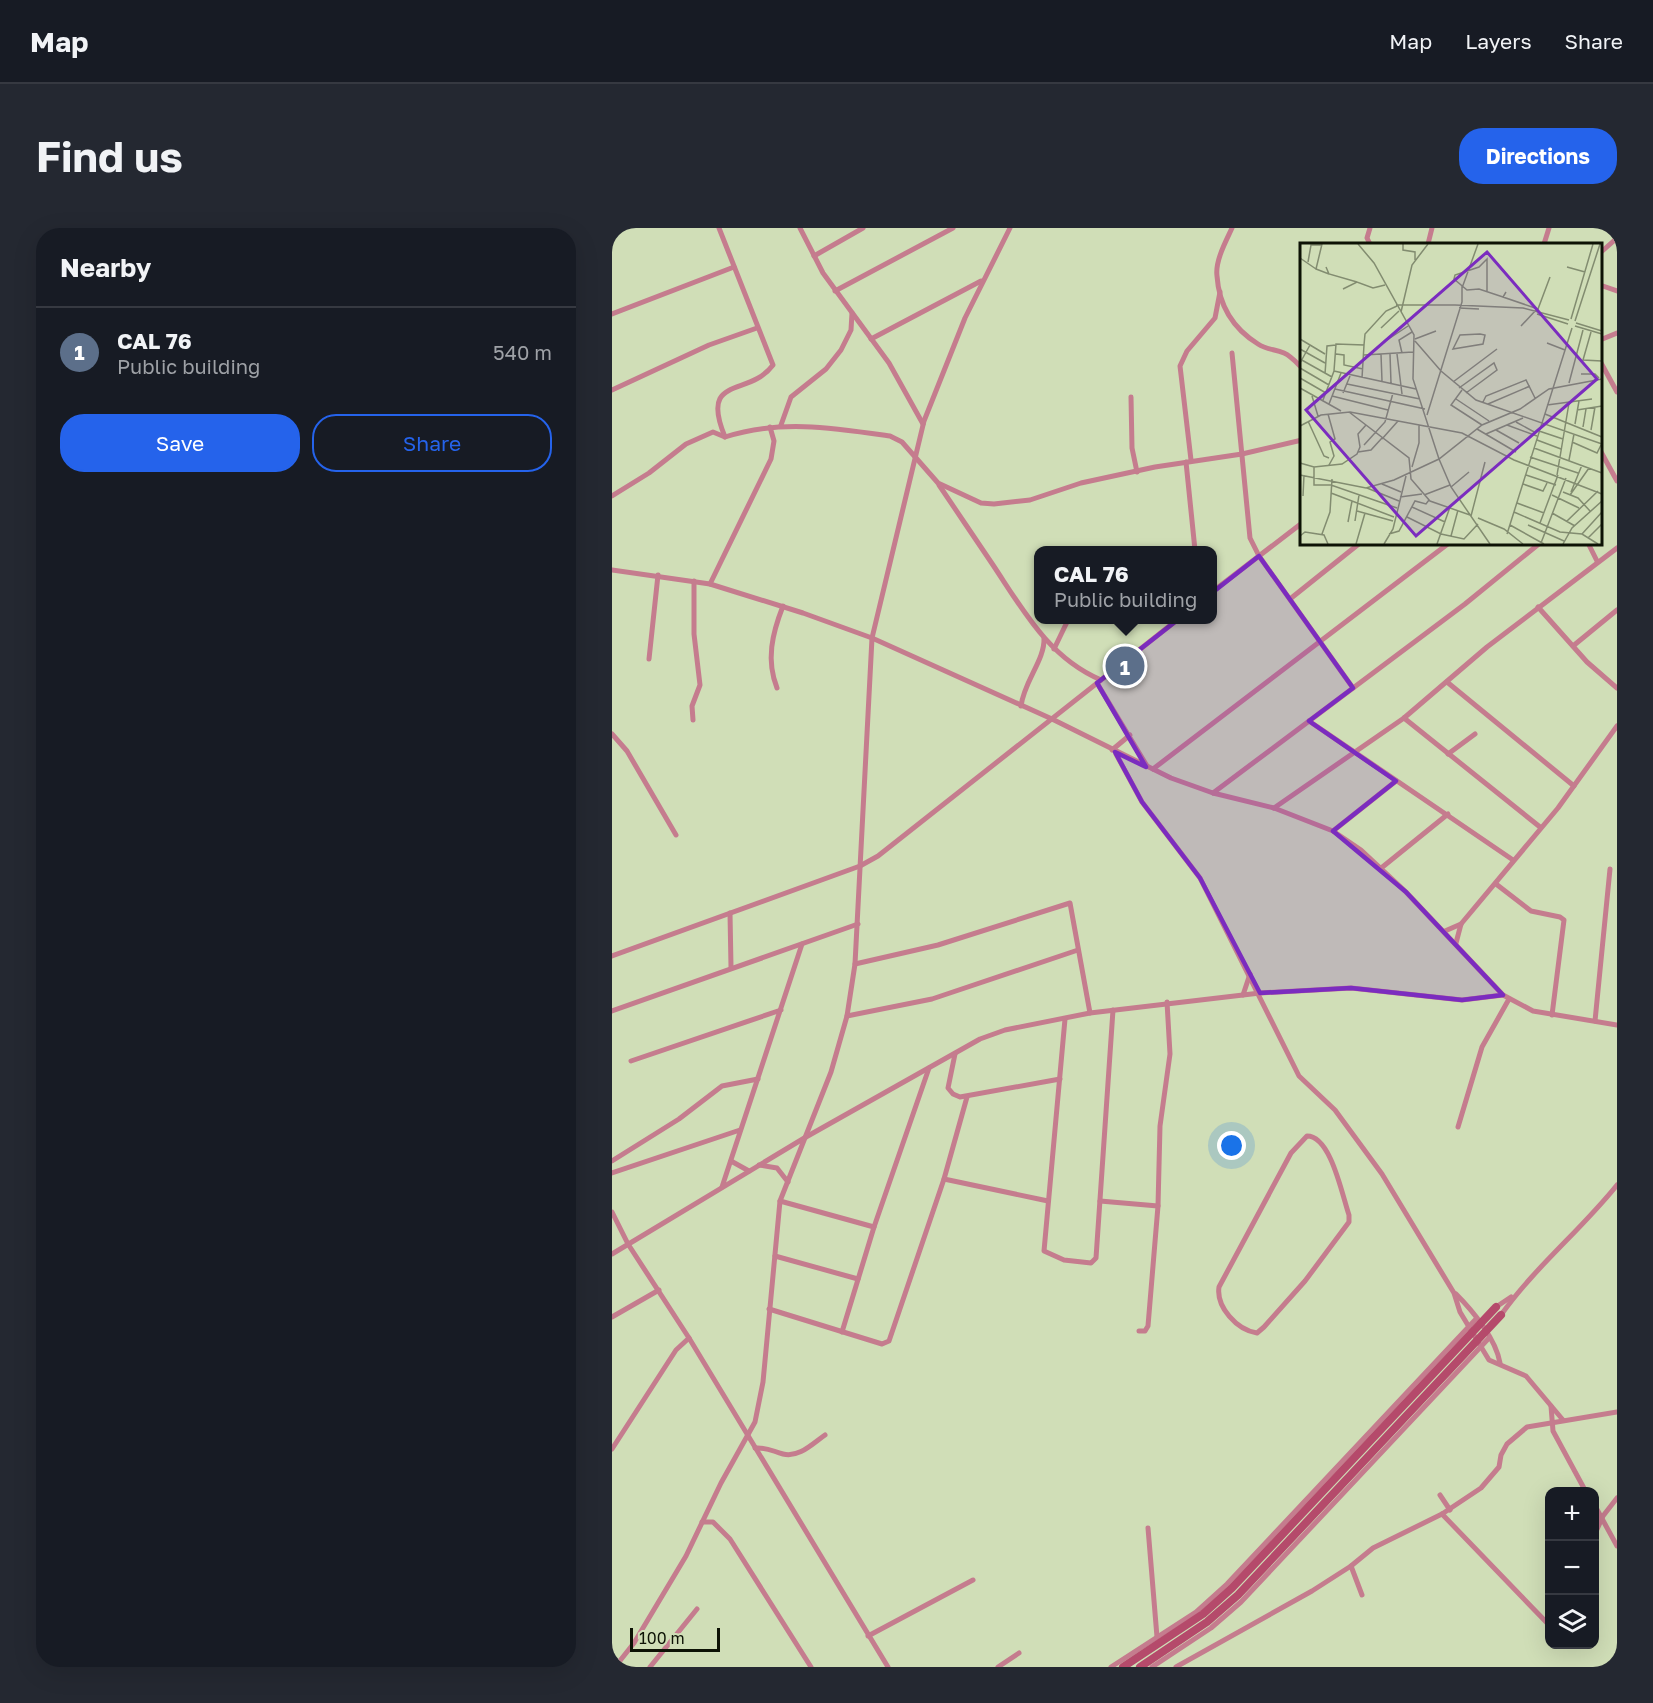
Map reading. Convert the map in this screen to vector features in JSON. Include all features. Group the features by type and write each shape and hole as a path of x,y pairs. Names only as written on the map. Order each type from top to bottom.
{"main road":[{"path":"1140,1667 1232,1588 1478,1321 1499,1311"},
{"path":"1123,1667 1207,1622 1238,1595 1487,1335 1499,1311"}],"street":[{"path":"719,228 773,365 769,371 735,388 720,400 716,407 717,416 725,437"},
{"path":"800,228 835,291 900,381 924,424"},
{"path":"814,256 863,228"},
{"path":"835,291 953,228"},
{"path":"615,1667 634,1643 686,1556 721,1483 748,1438 760,1402 780,1201 831,1072 847,1016 855,964 872,638 924,424 951,350 982,280 1010,228"},
{"path":"1232,228 1223,248 1217,272 1221,291 1237,329 1267,350 1284,353 1300,366"},
{"path":"1370,228 1367,238 1370,243"},
{"path":"1428,243 1432,228"},
{"path":"1544,243 1549,228"},
{"path":"1602,251 1617,238"},
{"path":"612,314 734,267"},
{"path":"871,339 982,280"},
{"path":"1602,286 1617,291"},
{"path":"1195,546 1180,366 1187,351 1215,318 1221,291"},
{"path":"781,425 790,397 826,369 841,350 851,330 852,313"},
{"path":"612,390 709,345 758,328"},
{"path":"1602,339 1617,333"},
{"path":"1232,353 1250,538 1259,556 1353,688"},
{"path":"1602,364 1616,389"},
{"path":"1131,398 1132,448 1137,472"},
{"path":"612,496 649,473 694,440 713,432 725,437 748,429 781,425 890,436 902,442 938,483 1022,613 1054,649 1099,681 1150,768"},
{"path":"710,584 771,459 774,441 770,427"},
{"path":"938,483 981,503 1030,500 1081,483 1188,461 1242,454 1300,440"},
{"path":"1602,454 1617,481"},
{"path":"1217,588 1300,525"},
{"path":"1290,599 1359,544"},
{"path":"1150,768 1448,544"},
{"path":"1213,793 1465,604 1539,544"},
{"path":"1588,544 1597,561"},
{"path":"1274,808 1404,718 1538,607 1617,548"},
{"path":"612,570 710,584 783,606 872,638 1052,719 1150,768 1213,793 1274,808 1333,831 1380,868 1445,931 1503,995 1533,1011 1617,1025"},
{"path":"649,659 658,575"},
{"path":"693,720 692,706 700,685 694,633 694,581"},
{"path":"777,688 771,671 770,655 775,628 783,606"},
{"path":"1538,607 1587,662 1617,688"},
{"path":"1573,646 1617,610"},
{"path":"1054,649 1066,624"},
{"path":"612,956 860,866 895,844 1172,624"},
{"path":"1021,706 1027,681 1044,651 1044,639"},
{"path":"1447,682 1574,786"},
{"path":"1404,718 1540,827"},
{"path":"1309,721 1513,860"},
{"path":"1445,931 1461,924 1496,884 1513,860 1558,808 1617,726"},
{"path":"612,734 627,751 676,836"},
{"path":"1448,754 1475,734"},
{"path":"1113,751 1130,735"},
{"path":"1113,751 1142,802 1200,878 1260,993 1299,1076 1335,1110 1382,1173 1454,1293 1487,1335 1498,1353 1500,1363"},
{"path":"1333,831 1395,781"},
{"path":"1380,868 1448,814"},
{"path":"1595,1021 1610,869"},
{"path":"1496,884 1531,911 1560,917 1564,920 1552,1015"},
{"path":"855,964 938,945 1070,903 1090,1013"},
{"path":"730,913 731,967"},
{"path":"612,1011 731,967 858,924"},
{"path":"1456,943 1461,924"},
{"path":"722,1187 802,944"},
{"path":"847,1016 932,999 1078,950"},
{"path":"1243,994 1250,975"},
{"path":"612,1254 806,1137 991,1035 1090,1013 1167,1002 1218,1000 1243,994 1351,988 1462,1000 1503,995"},
{"path":"1458,1127 1482,1047 1509,999"},
{"path":"1139,1331 1145,1331 1148,1326 1158,1206 1160,1126 1170,1054 1167,1002"},
{"path":"631,1061 781,1010"},
{"path":"1065,1019 1048,1201 1046,1253 1064,1260 1091,1263 1096,1258 1113,1010"},
{"path":"955,1054 948,1088 953,1094 967,1097 1060,1079"},
{"path":"842,1332 874,1227 929,1068"},
{"path":"612,1161 679,1119 726,1084 758,1079"},
{"path":"769,1309 882,1344 891,1338 944,1179 967,1097"},
{"path":"612,1173 740,1130"},
{"path":"1313,1136 1329,1153 1350,1218 1346,1229 1275,1315 1261,1330 1249,1331 1222,1307 1219,1301 1219,1287 1291,1153 1303,1137 1313,1136"},
{"path":"731,1161 749,1171"},
{"path":"759,1165 777,1168 788,1182"},
{"path":"944,1179 1048,1201"},
{"path":"1499,1311 1594,1214 1617,1185"},
{"path":"780,1201 874,1227"},
{"path":"1100,1201 1158,1206"},
{"path":"612,1212 628,1244 689,1338 888,1667"},
{"path":"775,1256 858,1279"},
{"path":"612,1317 659,1290"},
{"path":"1454,1293 1460,1312 1489,1360 1526,1376 1563,1420"},
{"path":"1499,1311 1515,1295"},
{"path":"613,1446 676,1350 689,1338"},
{"path":"1551,1404 1552,1431 1584,1487"},
{"path":"1176,1667 1312,1591 1351,1566 1373,1548 1450,1510 1491,1479 1499,1467 1501,1455 1516,1435 1536,1424 1617,1412"},
{"path":"755,1448 766,1447 783,1454 795,1455 825,1435"},
{"path":"1440,1495 1450,1510"},
{"path":"1599,1525 1617,1498"},
{"path":"1599,1511 1617,1546"},
{"path":"1442,1514 1545,1621"},
{"path":"702,1522 713,1521 729,1539 811,1667"},
{"path":"1148,1528 1161,1648 1152,1667"},
{"path":"1351,1566 1362,1595"},
{"path":"868,1636 973,1580"},
{"path":"650,1667 697,1609"},
{"path":"1111,1667 1161,1648"},
{"path":"998,1667 1019,1653"}],"highlighted area":[{"path":"1259,556 1353,688 1309,721 1396,781 1333,831 1406,892 1503,995 1462,1000 1351,988 1260,993 1200,878 1142,802 1115,752 1146,767 1097,683"}],"place":[{"name":"CAL 76","path":"1125,666"}]}
